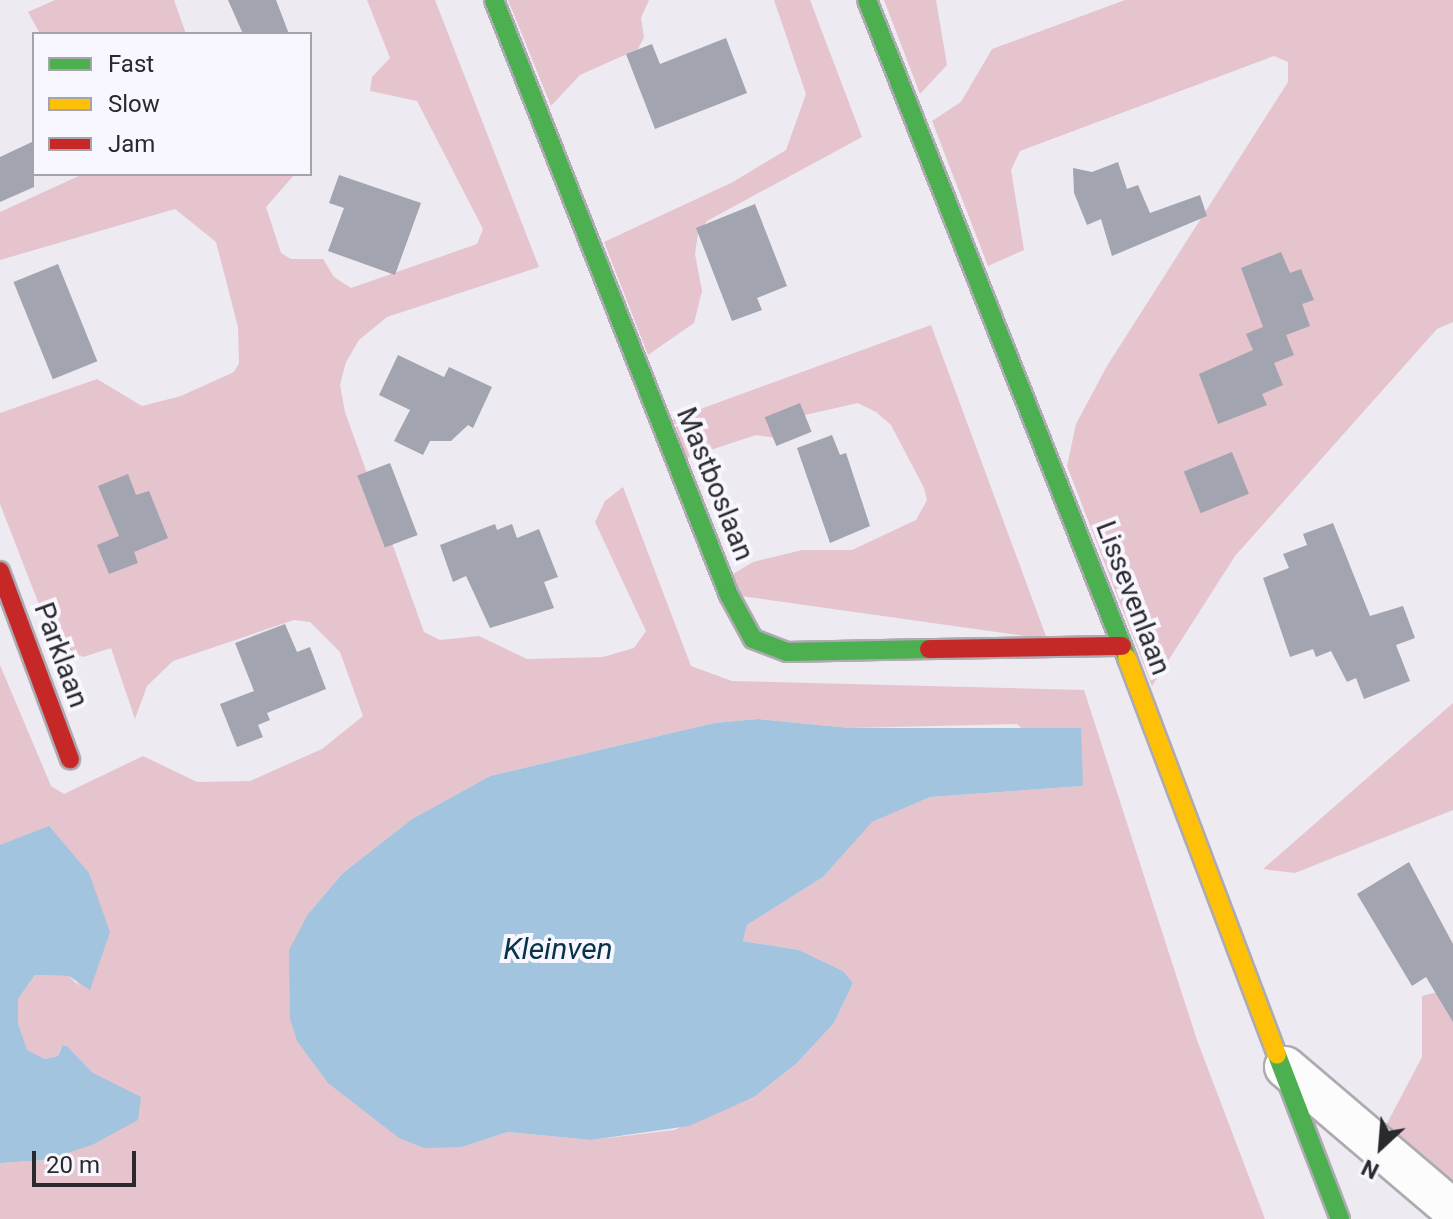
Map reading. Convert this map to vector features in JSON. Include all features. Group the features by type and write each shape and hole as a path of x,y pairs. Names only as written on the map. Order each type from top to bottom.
{"street":[{"name":"Mastboslaan","path":"494,0 729,595 753,639 787,652 1122,646"},
{"name":"Lissevenlaan","path":"867,0 1122,646 1285,1067 1340,1219"},
{"name":"Parklaan","path":"0,571 70,759"},
{"path":"1285,1067 1453,1210"}],"shaded area":[{"path":"55,0 174,0 185,32 39,32 28,12"},
{"path":"367,0 435,0 539,267 387,317 359,340 346,362 340,385 345,412 424,632 440,640 479,636 527,659 603,657 634,648 646,631 595,522 605,501 623,487 691,666 732,681 1084,690 1197,1040 1265,1219 0,1219 0,1163 45,1160 93,1073 67,1046 61,1047 58,1056 45,1059 26,1050 18,1023 18,999 35,975 69,976 79,986 7,844 0,845 0,665 51,786 64,794 143,756 197,782 250,781 322,749 363,716 340,652 310,622 294,620 173,661 147,686 135,719 111,648 83,657 54,643 0,504 0,413 97,379 142,406 181,396 234,372 239,363 238,327 216,242 175,209 0,260 0,212 79,176 293,176 266,207 281,253 291,259 323,259 334,277 351,288 477,244 483,229 417,101 370,91 372,77 390,58","holes":["758,719 850,728 1017,724 1083,786 930,797 871,822 823,877 747,925 743,941 799,950 843,971 853,983 834,1023 796,1064 754,1097 674,1130 591,1140 508,1132 462,1147 308,914 343,873 412,819 490,776 714,723"]},
{"path":"508,0 649,0 641,18 644,37 638,49 580,75 551,106"},
{"path":"774,0 810,0 862,137 707,221 698,234 695,254 702,291 694,323 648,355 604,242 733,182 786,150 806,94"},
{"path":"884,0 936,0 947,65 920,94"},
{"path":"1125,0 1453,0 1453,322 1437,329 1235,556 1152,686 1067,466 1076,424 1107,366 1288,82 1288,62 1274,56 1020,151 1011,170 1024,250 988,266 932,121 961,102 992,49"},
{"path":"931,325 1047,639 741,596 733,574 753,562 802,550 852,550 916,520 927,500 924,488 891,425 876,412 858,403 805,415 783,439 756,435 686,458 673,419"},
{"path":"1453,703 1453,810 1295,873 1263,869"},
{"path":"1453,988 1453,1192 1382,1133 1422,1057 1422,996"}],"water":[{"name":"Kleinven","path":"758,719 850,728 1081,728 1083,786 930,797 872,822 823,877 747,925 743,941 799,950 843,971 853,983 834,1023 796,1064 754,1097 689,1126 591,1140 508,1132 462,1147 424,1148 399,1138 328,1083 297,1041 290,1019 289,950 308,914 343,873 412,819 490,776 714,723"},
{"path":"49,826 89,873 110,932 90,990 69,976 35,975 18,999 18,1023 27,1050 45,1059 58,1056 62,1046 67,1046 93,1073 141,1097 138,1120 92,1145 45,1160 0,1163 0,845"}],"building":[{"path":"228,0 276,0 288,32 242,32"},
{"path":"726,38 747,93 655,129 626,54 652,44 660,64"},
{"path":"32,142 34,187 0,202 0,157"},
{"path":"1118,162 1127,189 1138,185 1150,213 1200,195 1207,216 1112,256 1101,219 1087,225 1074,193 1073,168 1092,172"},
{"path":"339,175 421,203 395,275 328,251 344,208 329,203"},
{"path":"755,204 787,286 757,298 762,310 732,321 696,228"},
{"path":"1281,252 1290,273 1301,269 1314,300 1302,304 1310,326 1286,335 1294,355 1274,363 1283,385 1262,394 1267,405 1218,424 1199,374 1253,350 1246,334 1263,327 1241,268"},
{"path":"58,264 97,361 53,379 13,282"},
{"path":"398,355 444,377 449,367 492,387 473,428 468,425 451,441 430,441 423,455 394,441 410,410 379,395"},
{"path":"800,403 812,432 776,446 765,417"},
{"path":"832,435 840,455 846,453 870,526 830,543 797,448"},
{"path":"1232,452 1249,494 1201,513 1184,471"},
{"path":"390,463 418,535 385,547 357,476"},
{"path":"128,474 136,495 149,491 168,538 134,552 138,563 109,574 97,545 119,536 98,486"},
{"path":"1333,523 1370,616 1403,606 1415,638 1396,645 1410,681 1364,699 1356,678 1347,682 1331,651 1316,657 1313,649 1290,657 1263,578 1289,568 1283,554 1307,545 1303,534"},
{"path":"495,524 497,530 512,524 517,538 539,529 558,577 544,582 554,608 490,628 466,576 453,582 440,545"},
{"path":"285,624 297,652 310,647 326,689 267,713 270,720 258,725 263,737 237,747 220,704 254,691 235,643"},
{"path":"1409,862 1453,944 1453,1022 1426,977 1412,986 1357,894"}],"traffic: fast":[{"path":"494,0 729,595 753,639 787,652 929,649"},
{"path":"867,0 1127,658"},
{"path":"1277,1055 1340,1219"}],"traffic: slow":[{"path":"1127,658 1277,1055"}],"traffic: jam":[{"path":"0,571 70,759"},
{"path":"929,649 1122,646"}]}
